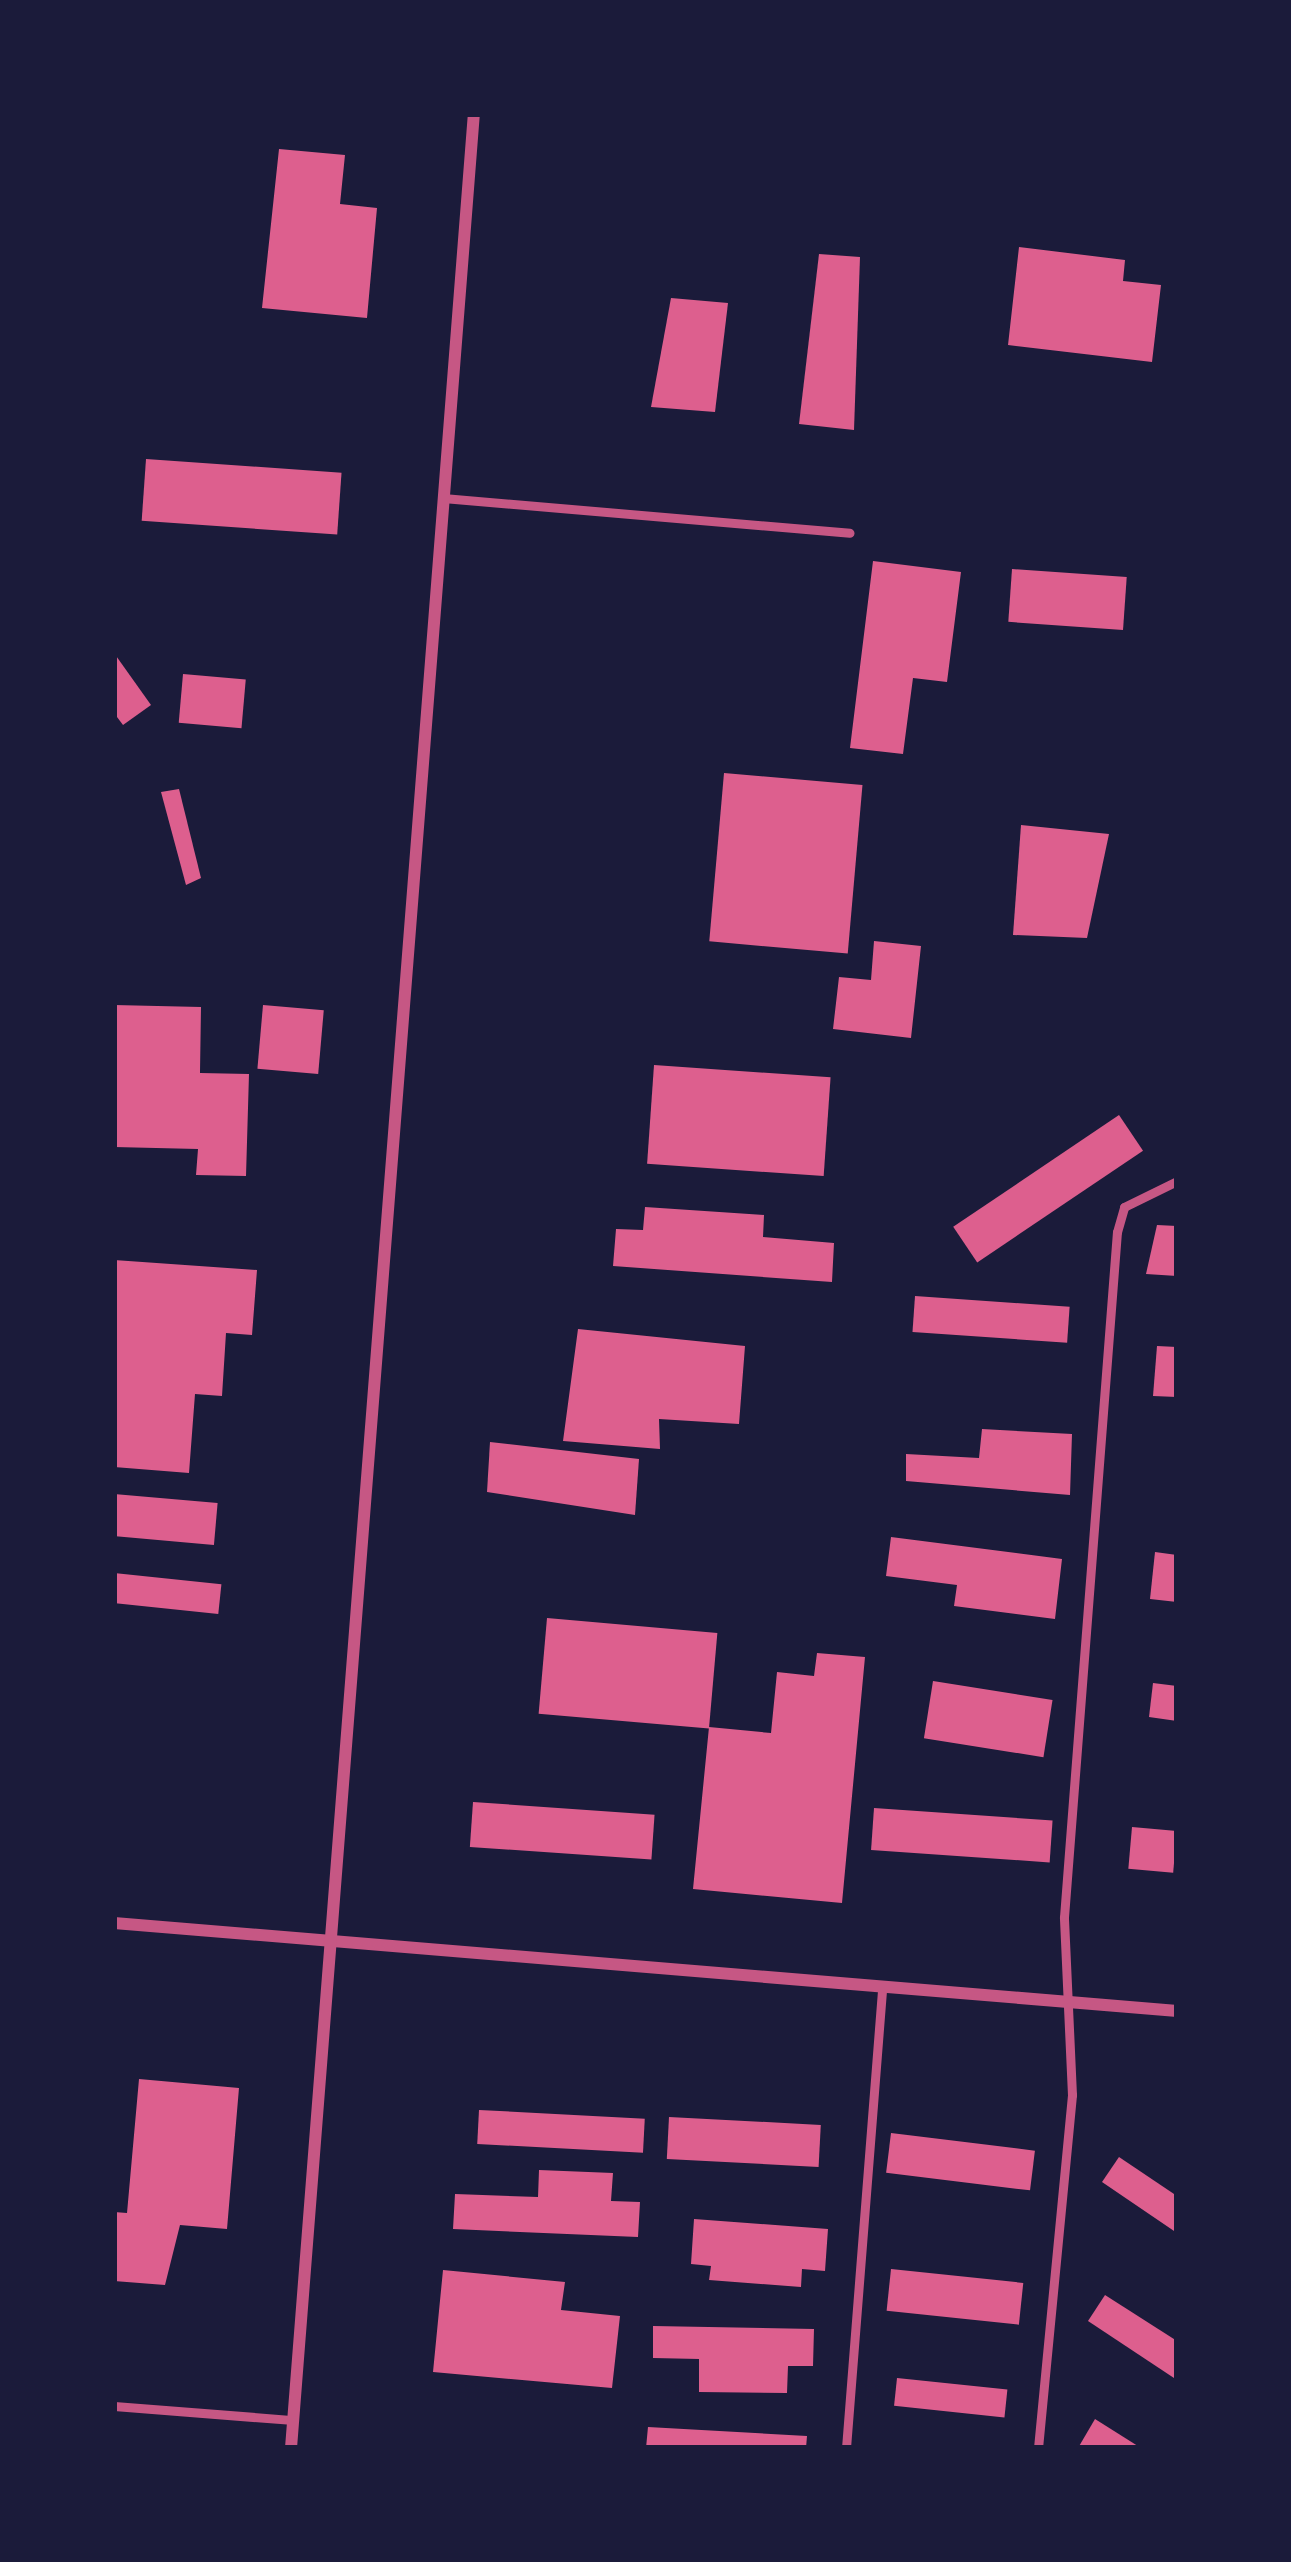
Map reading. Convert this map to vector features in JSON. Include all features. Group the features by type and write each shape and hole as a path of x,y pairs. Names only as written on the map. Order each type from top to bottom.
{"street":[{"path":"291,2448 325,1941 474,114"},
{"path":"114,1923 1177,2011"}],"lane":[{"path":"443,498 849,533"},
{"path":"1038,2448 1072,2095 1064,2001 1117,1232 1124,1207 1177,1181"},
{"path":"846,2448 881,1986"},
{"path":"114,2406 293,2420"}],"building":[{"path":"279,149 345,155 340,204 377,208 367,318 262,308"},
{"path":"1019,247 1125,260 1123,281 1161,285 1152,362 1008,345"},
{"path":"819,254 860,257 854,430 799,424"},
{"path":"671,298 728,303 715,412 651,407"},
{"path":"146,459 342,473 337,535 142,521"},
{"path":"873,561 961,572 947,682 913,678 903,754 850,748"},
{"path":"1012,569 1127,577 1123,630 1008,622"},
{"path":"114,653 151,705 123,725 114,713"},
{"path":"183,674 246,679 241,728 179,723"},
{"path":"724,773 862,785 848,953 709,941"},
{"path":"179,789 201,878 186,885 161,792"},
{"path":"1021,825 1109,834 1087,938 1013,935"},
{"path":"874,941 921,946 911,1038 833,1029 839,977 871,980"},
{"path":"114,1005 201,1007 200,1073 249,1074 246,1176 196,1175 198,1149 114,1147"},
{"path":"263,1005 324,1010 318,1074 257,1069"},
{"path":"654,1065 831,1077 824,1176 647,1164"},
{"path":"1119,1115 1143,1151 977,1262 953,1227"},
{"path":"645,1207 764,1215 763,1237 834,1243 832,1282 613,1266 616,1229 643,1230"},
{"path":"1157,1225 1177,1226 1177,1276 1146,1274"},
{"path":"114,1260 257,1270 252,1335 226,1333 222,1396 195,1394 189,1473 114,1467"},
{"path":"915,1296 1070,1307 1067,1343 912,1332"},
{"path":"578,1329 745,1346 739,1424 659,1419 660,1449 563,1441"},
{"path":"1157,1346 1177,1347 1177,1397 1153,1396"},
{"path":"982,1429 1072,1434 1070,1495 906,1481 906,1454 979,1458"},
{"path":"490,1442 639,1459 635,1515 487,1492"},
{"path":"114,1494 218,1503 214,1545 114,1536"},
{"path":"891,1537 1062,1559 1055,1619 954,1606 957,1585 886,1576"},
{"path":"1155,1552 1177,1555 1177,1602 1150,1599"},
{"path":"114,1573 221,1584 218,1614 114,1603"},
{"path":"547,1618 717,1633 709,1729 539,1714"},
{"path":"817,1653 865,1657 842,1903 693,1889 709,1727 771,1733 777,1672 814,1676"},
{"path":"933,1681 1053,1700 1043,1757 924,1738"},
{"path":"1153,1683 1177,1686 1177,1721 1149,1717"},
{"path":"473,1802 655,1815 651,1860 470,1847"},
{"path":"874,1808 1053,1820 1050,1862 871,1850"},
{"path":"1132,1827 1177,1831 1173,1873 1128,1869"},
{"path":"139,2079 239,2088 227,2229 180,2225 165,2285 114,2281 114,2212 127,2213"},
{"path":"479,2110 645,2119 643,2153 477,2144"},
{"path":"669,2117 821,2125 819,2167 667,2159"},
{"path":"891,2133 1035,2151 1030,2190 886,2173"},
{"path":"1119,2157 1177,2196 1177,2233 1102,2182"},
{"path":"539,2170 613,2173 611,2201 640,2202 638,2237 453,2229 455,2194 538,2197"},
{"path":"694,2219 828,2229 825,2271 802,2269 801,2287 709,2280 711,2266 691,2264"},
{"path":"891,2269 1023,2283 1019,2325 887,2311"},
{"path":"443,2270 565,2282 561,2310 620,2316 612,2388 433,2372"},
{"path":"1105,2295 1177,2341 1177,2380 1088,2321"},
{"path":"653,2326 814,2329 813,2366 788,2366 787,2393 699,2392 699,2359 653,2358"},
{"path":"897,2378 1007,2390 1004,2417 894,2406"},
{"path":"1095,2419 1141,2448 1078,2448"},
{"path":"648,2427 807,2436 806,2448 646,2448"}]}
